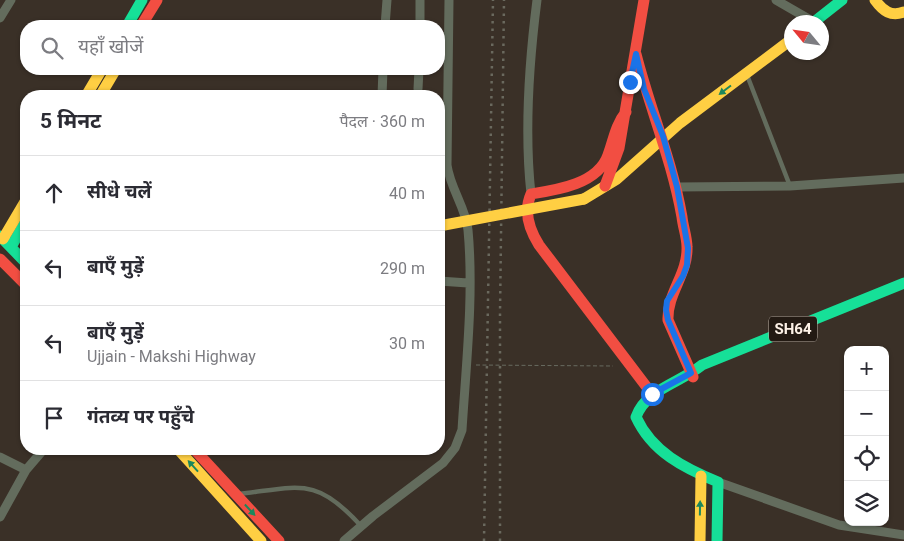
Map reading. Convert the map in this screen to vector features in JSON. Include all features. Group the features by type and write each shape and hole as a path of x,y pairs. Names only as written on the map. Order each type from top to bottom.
{"main road":[{"path":"603,190 613,173 622,146 644,0"},
{"path":"823,15 842,0"},
{"path":"875,0 882,10 888,13 894,15 904,12"},
{"path":"130,20 141,2 154,4 145,20"},
{"path":"445,225 523,212 584,199 603,190 621,177 663,136 784,45"},
{"path":"636,54 644,89 663,136 677,187 688,248 687,265 683,276 667,301 666,310 689,376"},
{"path":"92,90 99,75"},
{"path":"104,90 112,75"},
{"path":"626,112 615,125 606,160 593,176 530,194 527,209 530,230 534,237 617,350 652,394"},
{"path":"5,241 20,212"},
{"path":"5,241 20,227"},
{"path":"5,241 20,257"},
{"path":"0,259 20,279"},
{"name":"SH64","path":"718,482 701,476 661,451 639,426 636,417 638,409 652,394 689,376 702,365 904,283"},
{"name":"SH64","path":"689,376 710,372 904,290"},
{"path":"183,455 255,539"},
{"path":"199,455 279,541"},
{"path":"700,541 701,476"},
{"path":"717,541 718,482"}],"street":[{"path":"0,18 11,0"},
{"path":"385,20 387,0"},
{"path":"420,0 420,20"},
{"path":"445,23 448,0"},
{"path":"530,194 528,168 529,126 532,34 536,0"},
{"path":"776,0 802,15"},
{"path":"382,90 383,75"},
{"path":"418,75 418,89"},
{"path":"444,75 445,90"},
{"path":"344,541 443,463 455,448 462,430 470,311 468,229 449,181 445,102"},
{"path":"677,187 790,186 904,178"},
{"path":"445,281 468,283"},
{"path":"0,517 26,470 39,455"},
{"path":"0,457 26,470"},
{"path":"718,482 839,525 898,537"}],"lane":[{"path":"746,74 790,186"},
{"path":"235,494 310,488 341,504 361,526"}],"path":[{"path":"476,365 613,366"}],"railway":[{"path":"484,541 493,0"},
{"path":"500,541 500,313 504,0"}],"traffic: fast":[{"path":"130,20 142,0"},
{"path":"823,15 842,0"},
{"path":"11,247 20,231"},
{"path":"0,236 20,257"},
{"path":"717,541 718,482 681,465 660,449 651,440 636,417 641,407 655,393 702,365 904,283"}],"traffic: slow":[{"path":"875,0 888,12 895,14 904,12"},
{"path":"584,199 617,179 680,123 784,45"},
{"path":"90,90 98,75"},
{"path":"104,90 112,75"},
{"path":"445,225 584,199"},
{"path":"3,239 20,210"},
{"path":"183,455 261,541"},
{"path":"700,541 701,476"}],"traffic: jam":[{"path":"145,20 157,0"},
{"path":"605,186 619,148 644,0"},
{"path":"636,54 673,175 686,240 687,247 684,266 671,301 668,320 693,377"},
{"path":"626,112 617,128 603,165 595,173 576,184 531,194 527,214 532,233 539,245 652,394"},
{"path":"0,259 20,279"},
{"path":"200,455 279,541"}],"route":[{"path":"630,82 636,54 644,89 663,136 677,187 688,248 687,265 683,276 667,301 666,310 668,320 691,373 652,394"}]}
